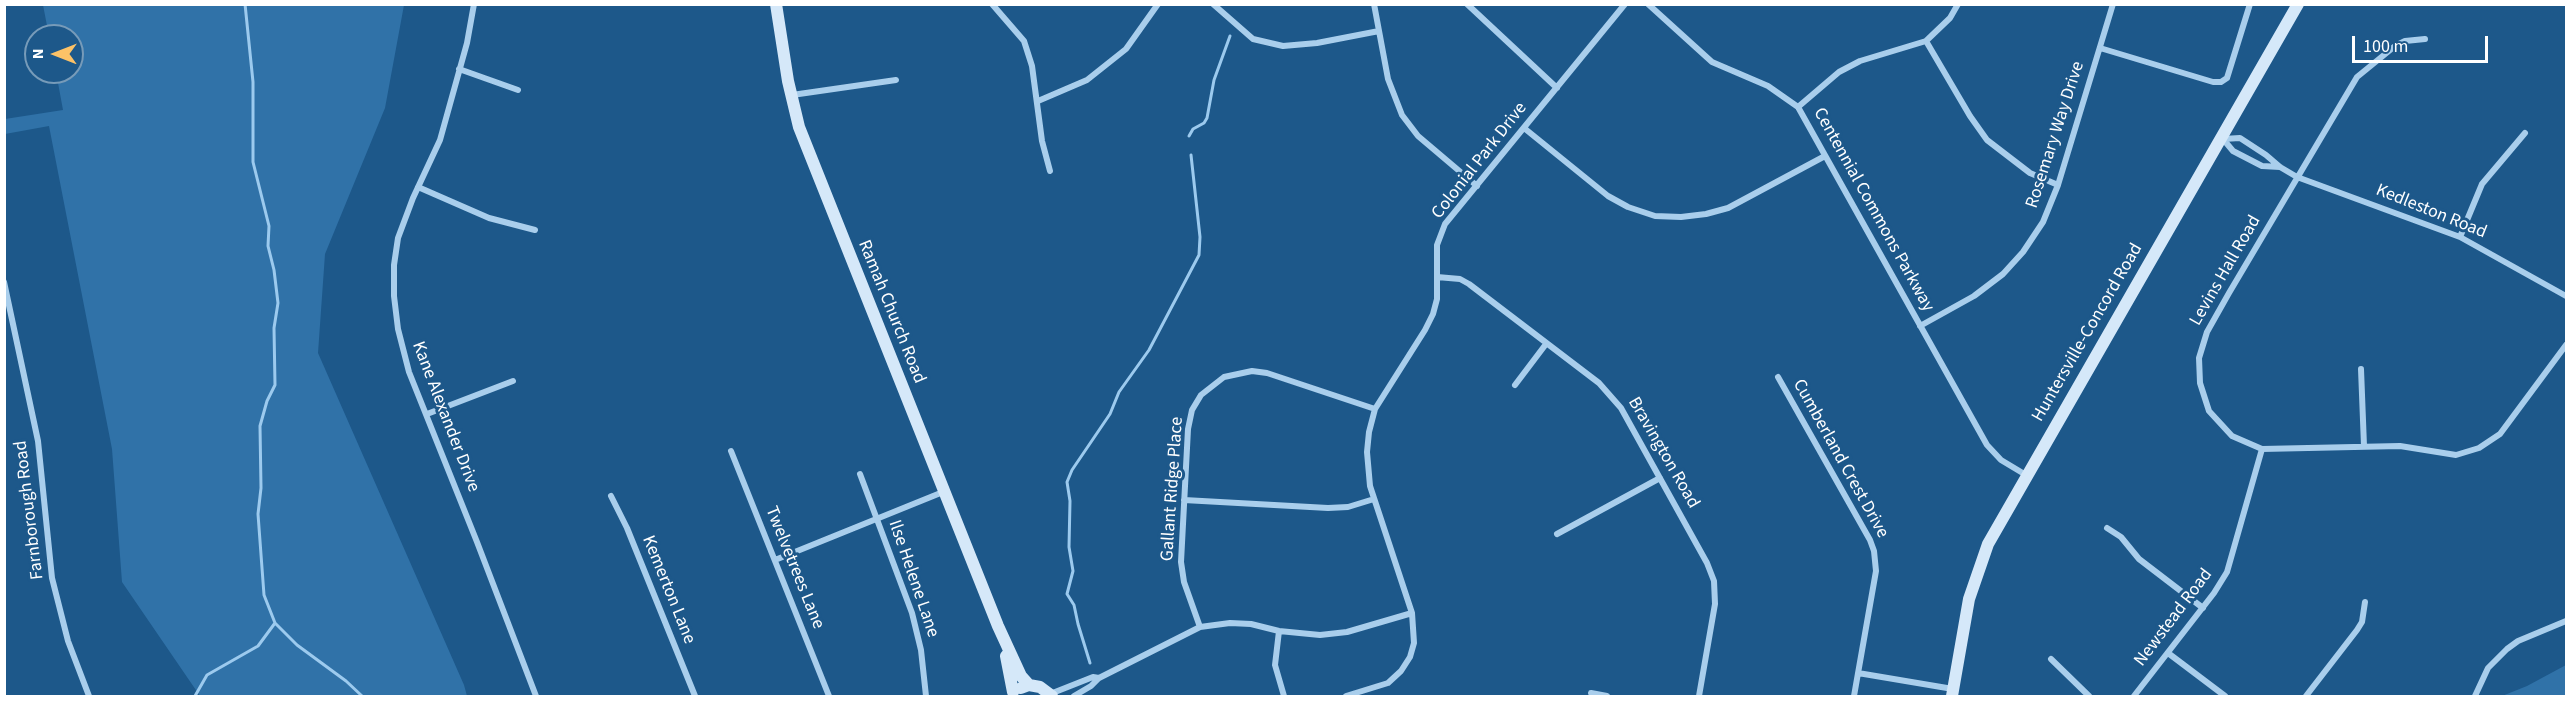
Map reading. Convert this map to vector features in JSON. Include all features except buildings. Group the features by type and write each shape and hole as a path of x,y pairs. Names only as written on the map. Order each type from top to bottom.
{"main road":[{"name":"Ramah Church Road","path":"776,4 799,126 998,626 1021,676 1029,685 1012,694 1012,679 998,626"},
{"name":"Huntersville-Concord Road","path":"1952,693 1974,579 1988,544 2223,139 2298,4"},
{"path":"1029,685 1040,687 1051,695"}],"street":[{"name":"Kane Alexander Drive","path":"474,4 440,140 398,238 394,264 394,296 403,354 536,696"},
{"path":"992,4 1024,41 1032,66 1042,141 1050,171"},
{"path":"1038,101 1087,80 1126,49 1158,4"},
{"path":"1213,4 1253,39 1283,46 1379,31"},
{"path":"1374,4 1388,79 1402,115 1418,136 1477,186"},
{"path":"1467,4 1557,88"},
{"name":"Colonial Park Drive","path":"1346,696 1388,683 1401,671 1410,657 1414,643 1412,613 1374,499 1368,473 1367,452 1375,409 1429,322 1437,299 1437,245 1445,224 1625,4"},
{"name":"Centennial Commons Parkway","path":"1648,4 1712,62 1767,86 1798,107 1987,445 2001,460 2026,475"},
{"path":"1798,107 1839,72 1860,62 1926,40 1950,18 1958,4"},
{"name":"Rosemary Way Drive","path":"1920,326 1974,296 2003,274 2023,252 2043,222 2058,186 2113,4"},
{"path":"2100,48 2213,82 2221,82 2227,78 2250,4"},
{"name":"Levins Hall Road","path":"2425,39 2405,41 2396,46 2357,77 2207,332 2198,369 2204,399 2215,419 2232,436 2262,449 2412,447 2443,454 2456,454 2479,448 2500,434 2566,345"},
{"path":"1926,40 1970,116 1987,140 2030,173 2058,186"},
{"path":"459,69 518,90"},
{"path":"792,95 896,80"},
{"path":"1524,128 1608,196 1628,207 1655,216 1682,217 1706,214 1728,207 1826,156"},
{"path":"2460,237 2482,184 2525,133"},
{"name":"Kedleston Road","path":"2223,139 2240,138 2297,177 2460,237 2566,296"},
{"name":"Kedleston Road","path":"2223,139 2233,151 2262,166 2280,167"},
{"path":"418,187 489,218 535,230"},
{"name":"Bravington Road","path":"1437,277 1460,279 1469,284 1610,392 1621,408 1707,562 1714,580 1715,604 1699,696"},
{"name":"Farnborough Road","path":"4,282 38,441 52,578 68,641 89,696"},
{"path":"1515,385 1546,344"},
{"path":"2361,369 2364,446"},
{"name":"Gallant Ridge Place","path":"1200,627 1184,582 1181,562 1188,429 1192,410 1201,395 1224,377 1252,371 1267,373 1375,409"},
{"name":"Cumberland Crest Drive","path":"1778,377 1870,540 1874,551 1876,571 1854,696"},
{"path":"427,414 513,381"},
{"name":"Newstead Road","path":"2134,696 2220,584 2232,558 2262,449"},
{"name":"Twelvetrees Lane","path":"731,451 829,696"},
{"name":"Ilse Helene Lane","path":"860,474 912,613 921,650 926,696"},
{"path":"1557,534 1660,478"},
{"path":"775,560 943,492"},
{"name":"Kemerton Lane","path":"610,496 627,528 694,696"},
{"path":"1184,500 1328,508 1348,507 1374,499"},
{"path":"2107,528 2121,537 2139,559 2203,608"},
{"path":"2306,696 2357,630 2362,622 2365,602"},
{"path":"1074,696 1091,686 1099,678 1200,627 1230,623 1251,624 1279,631 1320,635 1347,632 1412,613"},
{"path":"2475,696 2488,668 2507,649 2518,641 2566,621"},
{"path":"1279,631 1275,665 1284,696"},
{"path":"2168,653 2224,696"},
{"path":"2052,659 2090,696"},
{"path":"1858,673 1952,693"},
{"path":"1051,695 1093,677 1099,678"},
{"path":"1592,693 1607,696"}],"shaded area":[{"path":"43,5 404,5 385,108 325,254 318,353 467,696 200,696 122,582 112,449 49,126 5,134 5,119 63,110 58,84 84,84 84,24 47,24"},
{"path":"2566,665 2566,696 2502,696 2527,686"}],"waterway":[{"path":"245,4 253,82 253,162 269,226 268,246 278,303 274,328 275,385 267,401 260,426 261,488 258,514 264,595 275,623 297,645 346,681 362,696"},
{"path":"1189,136 1193,129 1204,123 1207,118 1214,80 1230,36"},
{"path":"1090,663 1074,605 1067,594 1073,571 1069,547 1070,501 1067,482 1072,470 1110,414 1119,392 1149,350 1199,255 1200,237 1191,155"},
{"path":"195,696 207,675 258,646 275,623"}]}
